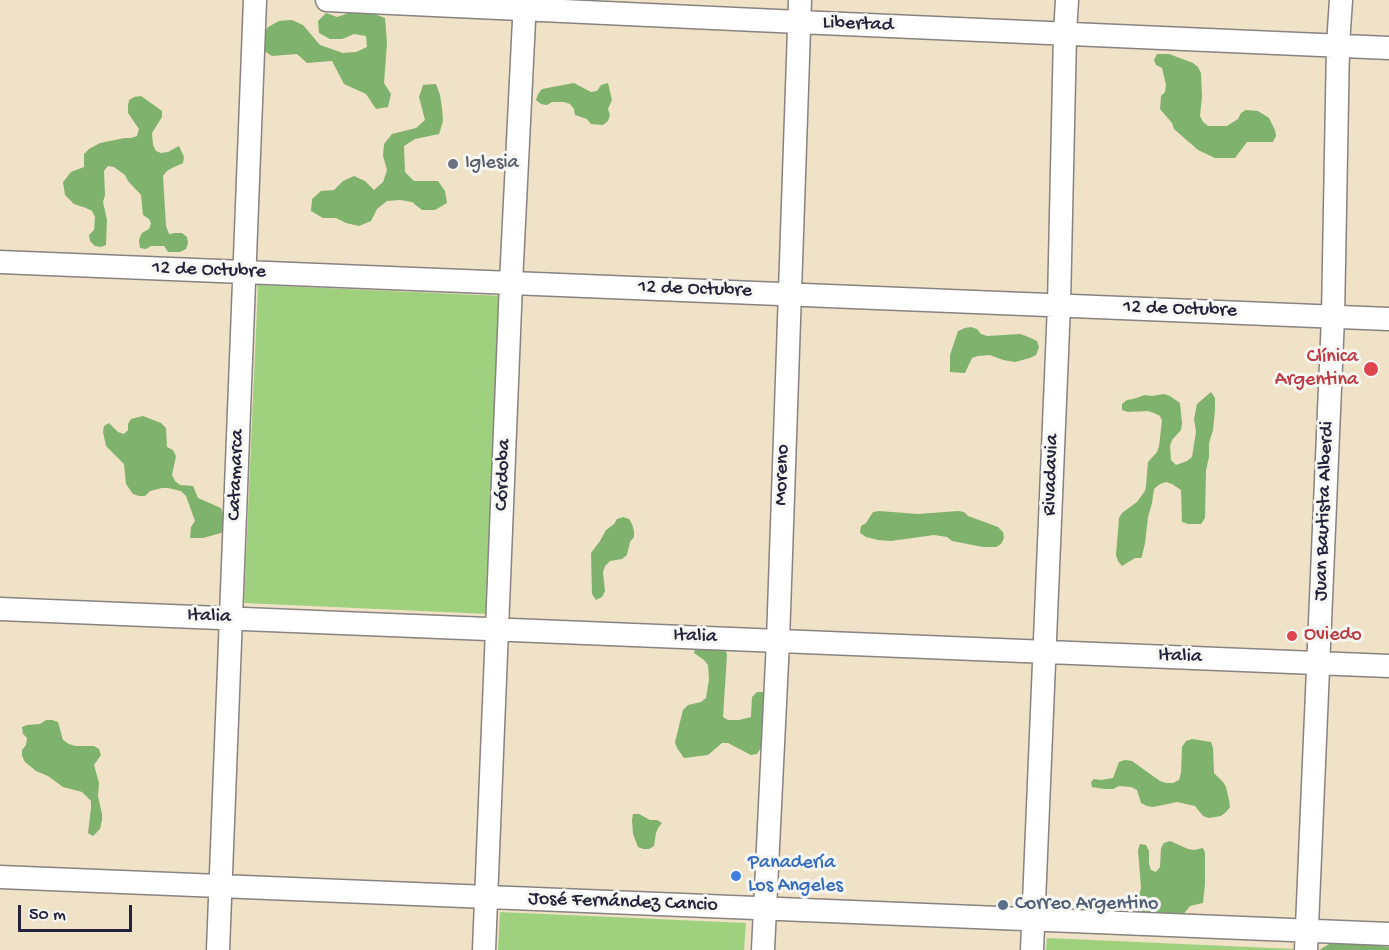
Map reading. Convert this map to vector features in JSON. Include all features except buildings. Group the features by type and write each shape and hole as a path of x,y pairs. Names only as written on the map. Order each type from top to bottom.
{"street":[{"name":"Catamarca","path":"218,950 255,0"},
{"name":"Libertad","path":"327,0 799,11 1065,34 1389,48"},
{"name":"Rivadavia","path":"1032,950 1059,305 1067,0"},
{"name":"Juan Bautista Alberdi","path":"1307,940 1333,317 1338,45 1341,0"},
{"name":"Córdoba","path":"484,950 525,5"},
{"name":"Moreno","path":"764,950 778,641 799,11"},
{"name":"12 de Octubre","path":"0,262 1389,319"},
{"name":"Italia","path":"0,609 1389,666"},
{"name":"José Fernández Cancio","path":"0,878 1034,920 1307,940 1389,934"}],"green space":[{"path":"361,9 385,18 387,43 384,83 391,94 388,107 376,109 366,94 344,84 332,61 307,63 297,54 272,56 261,49 261,37 268,27 279,21 292,20 303,25 320,45 343,53 356,52 367,47 366,36 354,34 342,39 330,39 319,33 318,21 326,13 337,17"},
{"path":"1157,54 1169,54 1198,67 1201,73 1202,97 1200,116 1208,126 1227,126 1246,110 1258,111 1269,118 1275,130 1276,136 1273,142 1247,142 1235,158 1215,158 1198,150 1174,129 1172,123 1160,109 1161,96 1165,92 1166,85 1162,68 1156,65 1154,60"},
{"path":"574,83 591,92 597,91 601,85 608,83 612,100 608,109 610,115 608,121 603,125 591,124 587,119 575,115 570,104 552,102 547,105 536,100 542,89"},
{"path":"436,84 440,95 443,121 439,134 415,139 404,146 405,172 414,181 438,181 445,191 447,203 435,210 422,210 412,202 387,201 377,209 371,221 359,226 336,218 323,218 311,211 312,199 321,191 334,190 343,181 354,176 365,181 374,190 383,182 387,170 383,156 384,144 392,134 416,128 425,120 419,97 423,85"},
{"path":"141,96 162,111 162,117 152,133 156,151 168,152 179,146 184,157 183,163 167,171 163,176 166,226 169,234 182,233 187,237 186,249 180,252 168,252 164,246 140,248 140,237 149,229 151,223 143,215 141,195 125,175 114,167 108,166 104,171 103,202 107,220 106,245 95,246 90,241 89,235 94,230 95,217 92,211 74,204 65,195 63,182 71,172 84,167 84,154 89,149 100,143 137,136 139,129 128,113 128,106 129,100"},
{"path":"258,285 502,296 489,614 244,603"},
{"path":"971,327 987,336 1020,334 1037,341 1039,347 1036,355 1030,358 1015,362 990,355 978,356 972,358 965,373 950,372 950,355 958,331"},
{"path":"1211,392 1215,398 1215,410 1206,470 1205,518 1201,524 1182,522 1181,490 1166,482 1160,484 1154,489 1142,556 1122,566 1116,555 1119,518 1137,502 1145,491 1148,462 1157,452 1162,421 1160,416 1148,411 1122,410 1122,404 1127,400 1145,395 1164,394 1180,403 1181,430 1170,446 1171,460 1176,465 1192,457 1197,404"},
{"path":"143,416 161,423 166,428 167,447 173,450 176,456 172,475 175,481 180,485 193,486 198,498 221,508 226,527 221,533 203,538 190,538 191,527 195,521 186,496 181,491 162,488 150,491 145,496 139,496 133,494 126,484 124,464 106,446 104,426 109,423 118,432 124,434 128,430 131,419"},
{"path":"873,512 918,514 964,512 968,516 998,527 1003,532 1004,538 996,547 983,547 934,535 891,541 866,537 860,533 861,526 866,523"},
{"path":"623,517 629,519 632,524 634,537 630,542 627,555 622,559 610,561 605,566 603,572 605,591 602,597 596,600 592,594 591,553 606,530 617,519"},
{"path":"696,646 725,648 727,655 723,717 728,720 739,720 751,717 752,697 757,692 763,692 766,698 764,743 757,754 751,755 728,743 722,743 708,755 684,758 677,748 675,742 683,710 688,705 701,702 706,698 709,679 708,665 694,653"},
{"path":"46,720 58,722 63,740 69,744 94,746 99,749 101,755 94,765 99,783 98,796 102,820 100,829 93,836 88,833 91,801 82,792 63,787 48,776 36,771 25,762 22,756 27,738 23,734 22,727 40,724"},
{"path":"1192,739 1211,742 1214,773 1226,787 1230,807 1221,816 1209,818 1203,816 1195,806 1177,802 1147,806 1141,803 1137,790 1131,787 1119,786 1105,789 1092,787 1091,782 1094,779 1113,778 1119,762 1125,760 1132,761 1160,781 1173,783 1179,780 1181,773 1182,747 1186,741"},
{"path":"633,814 662,823 656,833 654,846 649,849 638,847 633,834"},
{"path":"1170,841 1188,849 1203,848 1205,884 1203,903 1190,906 1182,916 1138,912 1141,888 1138,850 1140,844 1146,845 1151,870 1156,872 1160,867 1161,848 1164,843"},
{"path":"500,912 746,923 744,950 498,950"},
{"path":"1047,938 1294,949 1294,950 1046,950"},
{"path":"1336,940 1389,947 1389,950 1319,950"}],"place":[{"name":"Iglesia","path":"453,164"},
{"name":"Clínica Argentina","path":"1371,369"},
{"name":"Oviedo","path":"1292,636"},
{"name":"Panadería Los Angeles","path":"736,876"},
{"name":"Correo Argentino","path":"1003,905"}]}
